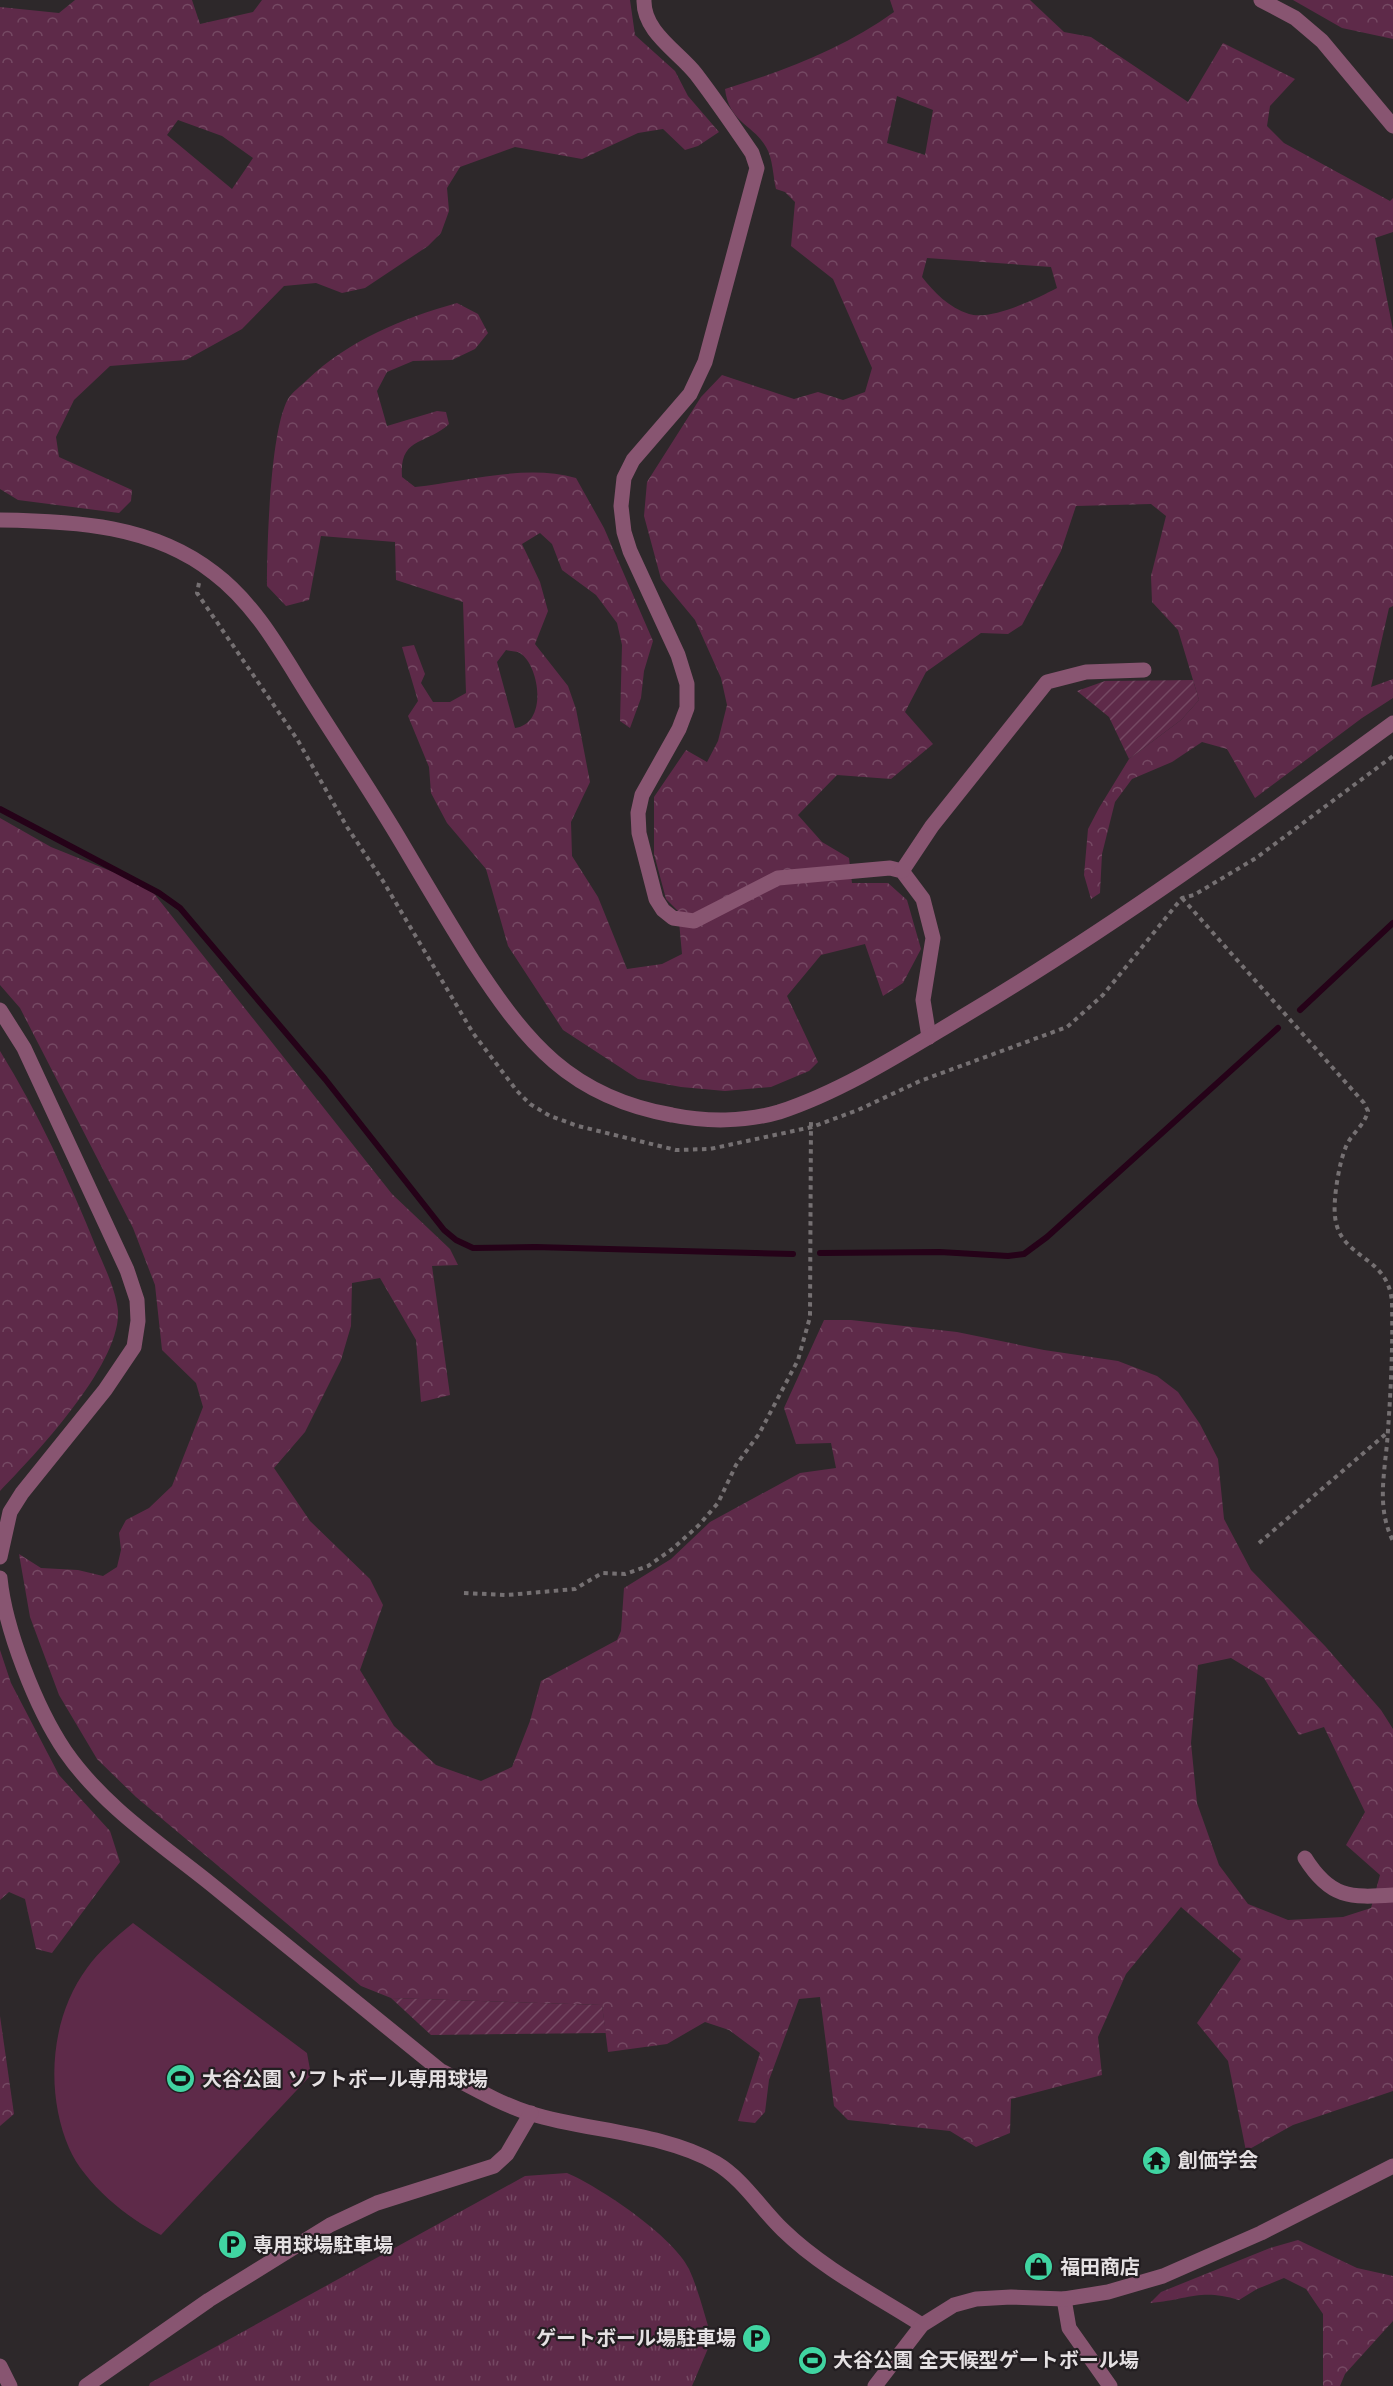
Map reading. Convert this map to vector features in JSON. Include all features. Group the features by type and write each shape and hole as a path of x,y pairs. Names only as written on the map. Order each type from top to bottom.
{"street":[{"path":"644,0 649,21 663,41 695,73 752,153 757,168 705,362 690,394 633,460 624,478 621,506 624,532 630,551 678,655 687,684 687,708 680,729 642,795 638,813 639,834 656,899 663,910 674,918 694,921 778,878 890,868 902,871 922,899 933,938 923,999 929,1037"},
{"path":"1261,0 1295,18 1322,40 1393,126"},
{"path":"0,519 75,523 136,533 189,556 214,573 238,594 274,641 389,821 451,926 512,1019 552,1061 604,1095 633,1105 690,1119 748,1118 777,1112 811,1099 929,1037 1057,961 1169,885 1393,723"},
{"path":"902,871 932,826 1047,682 1086,672 1144,670"},
{"path":"0,1010 24,1048 127,1270 138,1300 138,1322 134,1347 121,1369 5,1509 0,1557"},
{"path":"0,1578 2,1599 40,1706 65,1751 102,1796 441,2071 488,2096 531,2114 684,2148 717,2163 741,2184 783,2230 817,2259 922,2325"},
{"path":"1305,1858 1324,1882 1345,1896 1393,1895"},
{"path":"86,2386 209,2300 330,2225 377,2203 494,2166 507,2154 531,2114"},
{"path":"875,2386 922,2325 954,2305 976,2299 1011,2297 1064,2300 1108,2292 1163,2276 1287,2220 1393,2166"},
{"path":"1064,2300 1069,2328 1110,2386"},
{"path":"0,2366 10,2386"}],"path":[{"path":"812,1127 858,1110 920,1081 1067,1028 1103,995 1182,898 1194,895 1256,858 1393,756"},
{"path":"1169,885 1341,1076 1368,1111 1365,1123 1345,1147 1335,1215 1342,1241 1381,1270 1392,1300 1388,1431 1381,1504 1385,1525 1393,1541"},
{"path":"464,1593 507,1595 575,1589 602,1573 633,1572 648,1566 671,1550 699,1525 718,1503 736,1465 759,1434 798,1360 810,1317 811,1099"},
{"path":"1260,1543 1388,1431"}],"green space":[{"path":"75,0 192,0 200,24 253,12 262,0 630,0 635,35 675,71 688,96 719,132 698,146 685,150 663,129 638,133 582,159 515,147 460,167 447,188 449,211 441,233 428,246 365,288 342,293 316,283 284,286 242,329 186,360 110,366 74,400 56,437 59,457 132,490 131,501 119,513 18,500 0,489 0,7 59,13","holes":["178,120 222,136 253,158 232,189 167,135"]},
{"path":"890,0 1030,0 1064,32 1091,37 1188,102 1223,43 1295,79 1270,106 1267,126 1284,143 1390,201 1393,198 1393,232 1375,238 1393,330 1393,606 1389,608 1371,687 1393,679 1393,698 1362,718 1255,798 1227,749 1202,742 1172,762 1132,779 1115,802 1102,854 1100,893 1091,899 1084,875 1088,829 1099,808 1129,759 1181,720 1199,700 1178,630 1152,602 1151,576 1166,516 1151,504 1076,506 1061,551 1022,625 1008,634 981,633 926,672 905,712 933,744 891,779 837,775 798,815 822,842 849,858 852,883 888,883 907,900 921,949 903,983 883,996 865,944 821,955 787,996 818,1062 809,1071 771,1087 725,1091 681,1087 638,1079 563,1030 508,946 486,869 447,823 431,793 429,767 408,716 418,701 402,647 414,645 425,674 421,683 433,702 450,702 466,693 463,602 396,580 395,542 321,536 309,600 286,606 267,586 273,462 282,415 292,394 323,366 378,332 397,323 457,303 478,314 488,333 475,349 452,360 413,361 387,372 377,391 387,426 437,411 446,412 449,424 441,431 416,443 405,454 402,477 415,487 517,473 557,474 576,478 604,528 653,641 644,671 641,698 630,728 620,721 622,645 617,623 596,595 562,570 552,544 540,533 522,544 540,582 548,611 535,644 568,686 576,709 590,782 571,822 572,856 598,897 627,969 662,964 682,954 678,911 666,899 654,854 654,797 686,750 707,762 718,741 727,705 721,678 695,620 661,579 644,516 647,482 701,397 722,375 794,399 818,392 843,400 865,392 872,368 833,279 791,246 795,202 785,192 776,189 768,151 761,140 731,109 725,89 813,57 855,37 894,12","holes":["897,96 933,110 925,155 887,143","927,258 1051,267 1057,288 1014,307 978,315 969,314 949,304 922,277","506,650 519,652 527,660 532,670 536,681 536,706 533,716 526,724 515,728 497,662"]},
{"path":"1293,0 1393,0 1393,39 1342,28"},
{"path":"1193,680 1199,700 1181,720 1129,759 1109,717 1077,691 1105,681"},
{"path":"0,818 51,847 148,886 392,1194 450,1249 458,1265 432,1266 450,1395 421,1402 416,1340 380,1278 352,1283 351,1326 341,1360 305,1432 274,1468 310,1521 370,1579 383,1605 360,1670 394,1726 436,1765 481,1781 512,1767 530,1721 541,1681 617,1640 621,1631 624,1588 671,1559 710,1522 800,1473 836,1468 831,1443 796,1444 784,1408 824,1320 851,1320 957,1332 1044,1350 1118,1361 1157,1376 1178,1392 1200,1424 1218,1459 1224,1519 1251,1570 1325,1646 1381,1710 1393,1729 1393,2091 1293,2125 1246,2151 1228,2061 1197,2023 1241,1959 1181,1907 1126,1974 1098,2037 1102,2075 1011,2099 1010,2133 976,2147 950,2131 848,2120 834,2106 820,1997 799,1999 769,2080 765,2112 755,2123 738,2121 760,2053 729,2030 705,2022 667,2044 608,2052 602,2005 391,1998 361,1986 136,1797 97,1759 59,1695 30,1617 19,1554 41,1568 78,1570 103,1576 117,1567 121,1550 119,1533 126,1520 149,1508 172,1486 203,1407 196,1383 162,1350 155,1285 133,1228 20,1008 0,985","holes":["1231,1658 1264,1678 1299,1735 1324,1727 1365,1812 1346,1845 1380,1875 1371,1908 1343,1917 1288,1920 1248,1904 1219,1865 1197,1803 1191,1743 1198,1665"]},
{"path":"0,1051 40,1122 64,1172 109,1278 118,1311 115,1332 106,1356 91,1382 54,1432 0,1491"},
{"path":"0,1650 11,1683 59,1775 110,1831 120,1862 52,1953 36,1949 25,1899 9,1892 0,1900"},
{"name":"大谷公園 ソフトボール専用球場","path":"133,1923 307,2053 311,2075 161,2235 121,2210 85,2174 69,2148 56,2103 55,2056 65,2009 87,1968 108,1944"},
{"path":"391,1998 602,2005 606,2033 431,2035"},
{"path":"0,2016 14,2114 0,2126"},
{"path":"567,2173 598,2189 653,2228 681,2256 689,2269 712,2339 692,2386 149,2386 150,2383 525,2176"},
{"path":"1298,2240 1357,2268 1393,2276 1393,2321 1345,2374 1340,2386 1323,2386 1323,2314 1306,2289 1284,2278 1257,2289 1239,2300 1204,2295 1150,2303 1161,2292 1270,2248"}],"waterway":[{"path":"0,809 159,893 180,908 325,1079 444,1230 456,1240 473,1248 535,1247 793,1254"},
{"path":"1300,1010 1393,923"},
{"path":"820,1253 940,1252 1008,1256 1024,1254 1047,1237 1278,1028"}],"place":[{"name":"大谷公園 ソフトボール専用球場","path":"181,2079"},
{"name":"創価学会","path":"1157,2160"},
{"name":"専用球場駐車場","path":"232,2245"},
{"name":"福田商店","path":"1039,2267"},
{"name":"ゲートボール場駐車場","path":"757,2338"},
{"name":"大谷公園 全天候型ゲートボール場","path":"812,2360"}]}
